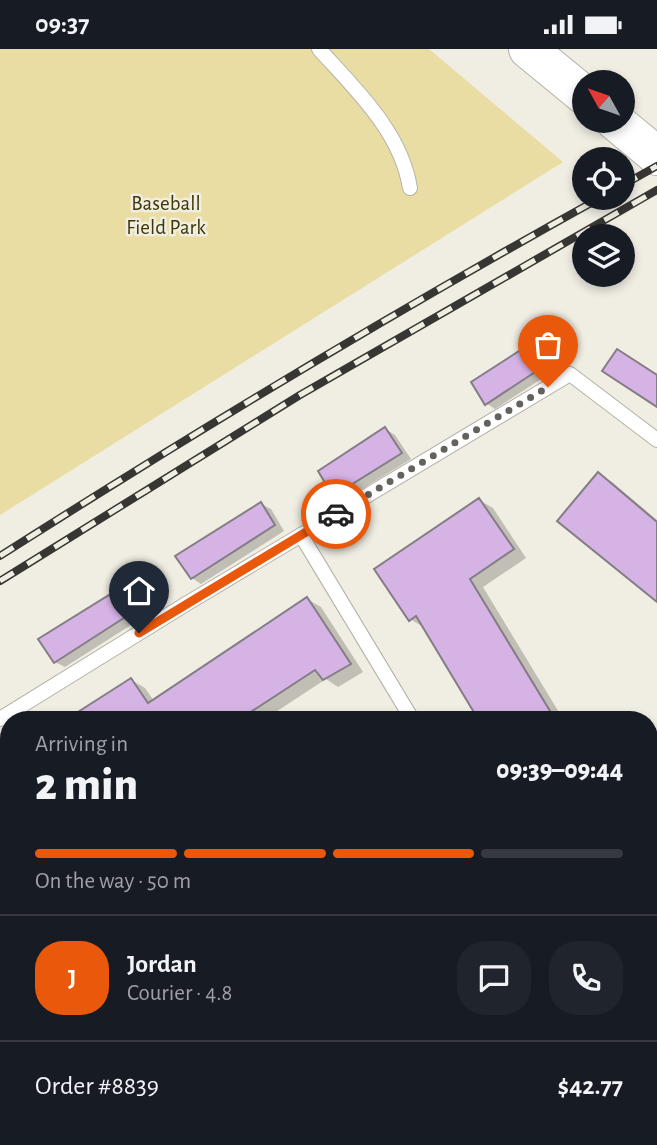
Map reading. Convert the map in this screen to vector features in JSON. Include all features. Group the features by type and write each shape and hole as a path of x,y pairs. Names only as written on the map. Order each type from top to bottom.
{"main road":[{"path":"528,49 572,85"},
{"path":"629,133 657,156"}],"lane":[{"path":"319,49 374,108 407,167 410,188"},
{"path":"13,711 570,374 657,440"},
{"path":"300,535 407,711"}],"green space":[{"name":"Baseball Field Park","path":"0,49 429,49 563,162 0,515"}],"building":[{"path":"544,335 558,357 485,405 471,382"},
{"path":"617,349 657,375 657,407 602,371"},
{"path":"385,427 402,453 333,496 318,471"},
{"path":"598,472 657,522 657,602 557,521"},
{"path":"479,498 514,549 470,579 550,711 473,711 416,616 409,621 374,569"},
{"path":"261,502 275,525 191,579 175,556"},
{"path":"130,582 144,605 54,663 38,639"},
{"path":"307,597 351,664 323,680 315,670 252,711 79,711 131,678 148,703"}],"railway":[{"path":"635,178 657,166"},
{"path":"0,581 300,395 657,190"},
{"path":"0,556 297,373 579,210"}],"way so far":[{"path":"336,514 548,387"}],"route":[{"path":"139,633 336,514"}]}
